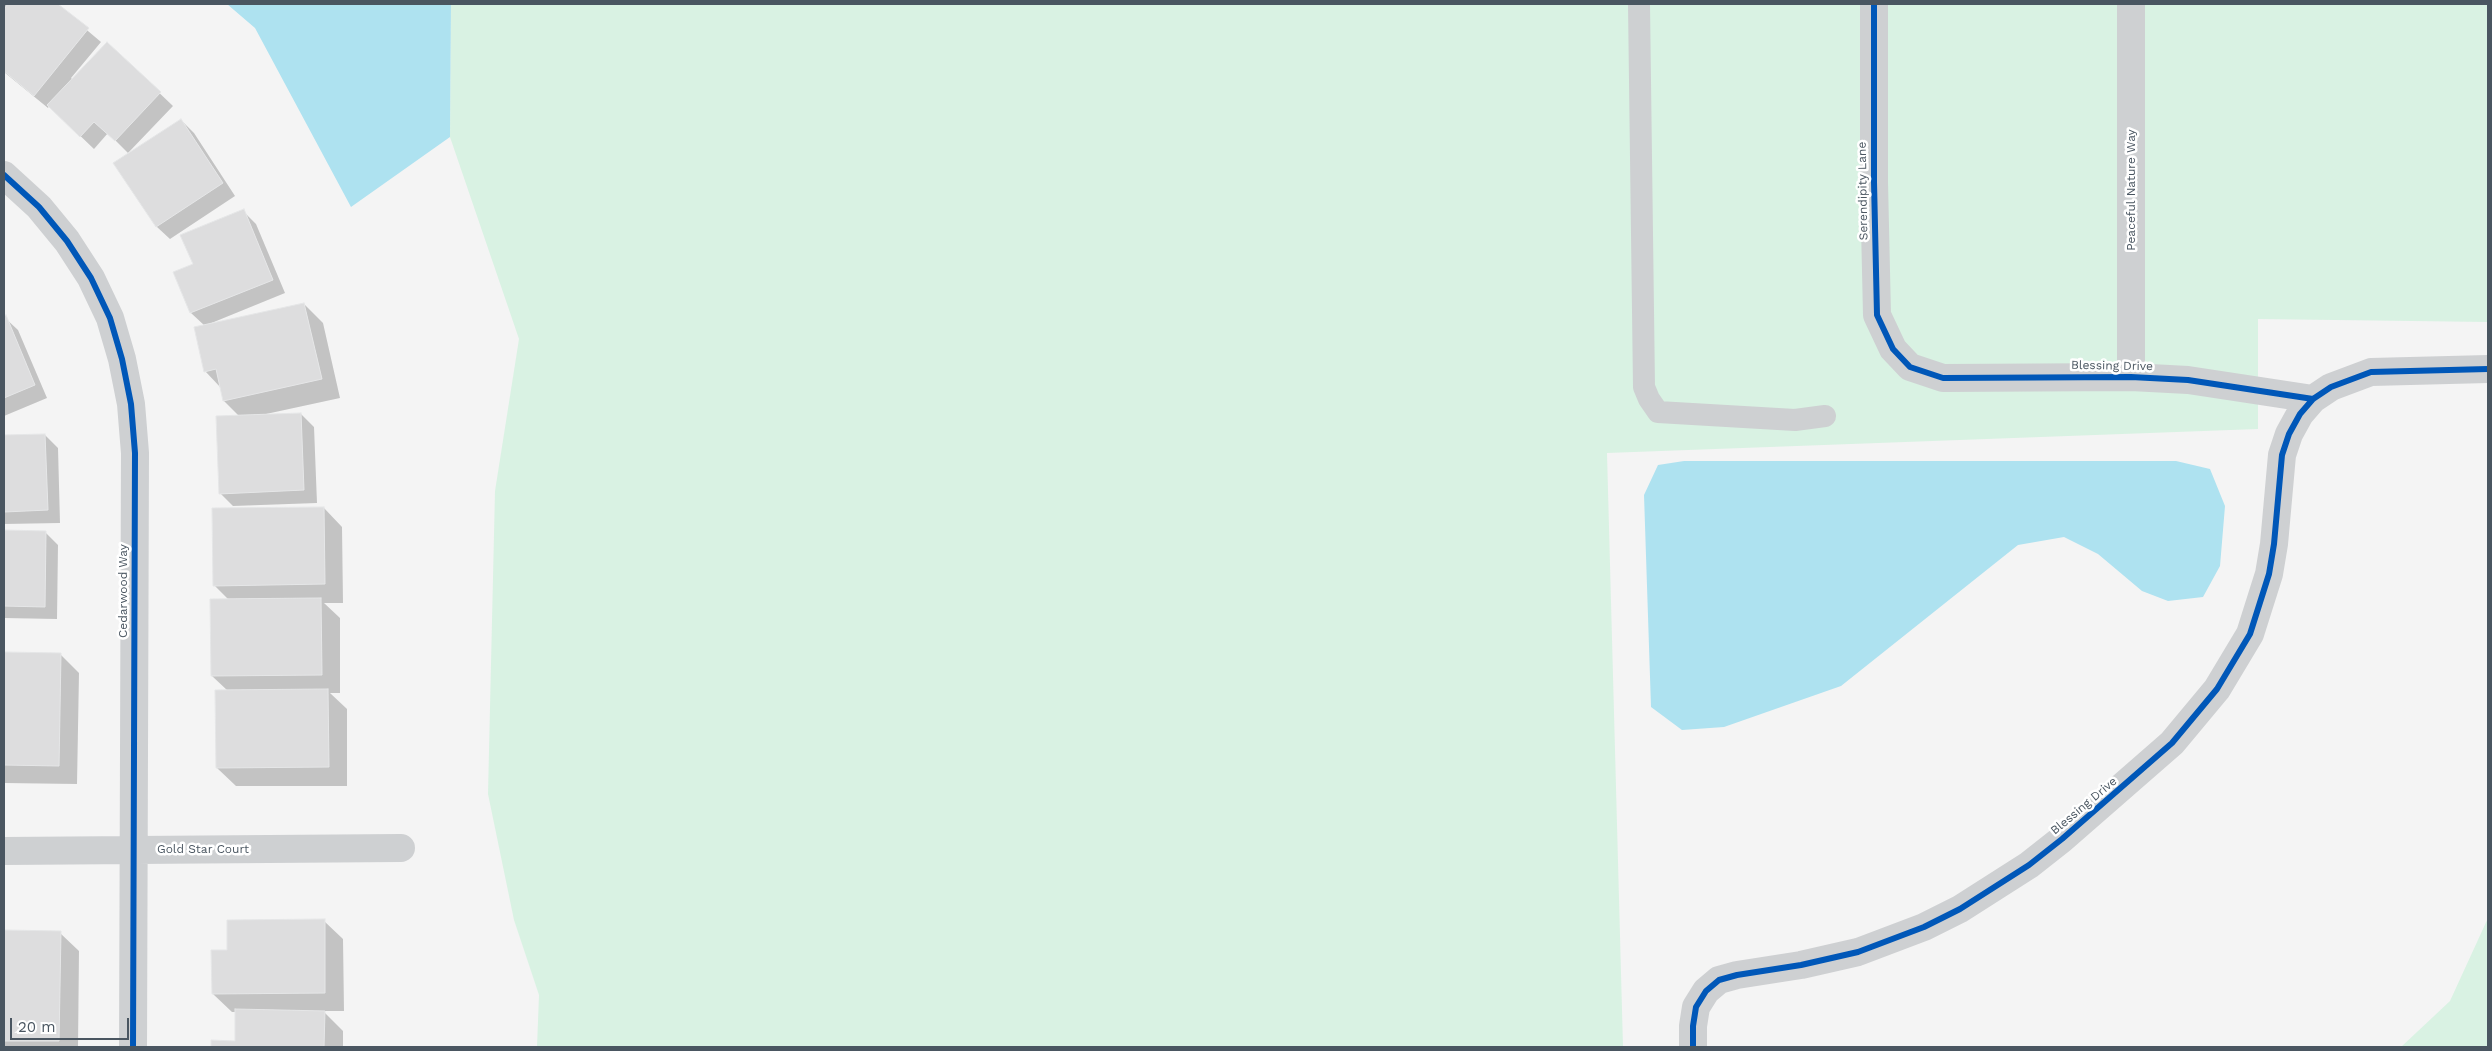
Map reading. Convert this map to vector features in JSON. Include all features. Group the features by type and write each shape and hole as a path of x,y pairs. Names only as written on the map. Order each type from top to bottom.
{"street":[{"name":"Serendipity Lane","path":"1874,4 1876,315 1894,349 1910,368"},
{"name":"Peaceful Nature Way","path":"2131,4 2132,377"},
{"name":"Cedarwood Way","path":"4,175 39,208 67,240 91,278 110,318 122,359 131,404 135,453 133,1047"},
{"name":"Blessing Drive","path":"1910,368 1943,378 2132,377 2188,380 2313,399"},
{"name":"Blessing Drive","path":"1693,1047 1693,1026 1696,1007 1706,992 1719,980 1858,952 1924,927 1960,910 2029,865 2062,839 2172,743 2217,689 2250,634 2269,574 2274,544 2282,455 2289,434 2300,414 2313,399 2331,387 2371,372 2488,369"},
{"name":"Gold Star Court","path":"4,851 401,848"}],"lane":[{"path":"1639,4 1644,387 1648,399 1658,412 1795,420 1825,416"}],"green space":[{"path":"451,4 2488,4 2488,322 2258,319 2258,429 1607,453 1623,1047 537,1047 539,995 514,920 488,794 495,491 519,339 450,137"},
{"path":"2488,918 2488,1047 2401,1047 2450,1001"}],"water":[{"path":"227,4 451,4 450,137 351,207 255,28"},
{"path":"1684,461 2176,461 2210,469 2225,506 2220,566 2203,597 2168,601 2142,591 2098,554 2064,537 2018,545 1841,686 1724,727 1682,730 1651,707 1644,495 1658,465"}],"building":[{"path":"8,4 58,4 89,28 34,96 4,71 4,9"},
{"path":"107,42 161,92 115,141 94,122 80,137 47,105"},
{"path":"181,119 223,183 156,227 113,163"},
{"path":"244,209 273,280 190,313 173,272 193,264 180,235"},
{"path":"304,303 322,379 223,401 216,369 204,372 194,327"},
{"path":"6,315 35,385 4,398 4,316"},
{"path":"301,413 304,490 219,494 216,416"},
{"path":"45,434 48,510 4,512 4,435"},
{"path":"324,507 325,584 213,586 212,508"},
{"path":"4,530 46,531 45,607 4,606"},
{"path":"321,598 322,675 211,676 210,599"},
{"path":"4,652 61,653 59,766 4,765"},
{"path":"328,689 329,767 216,768 215,690"},
{"path":"325,919 325,993 212,994 211,950 227,950 227,920"},
{"path":"4,930 61,931 59,1041 4,1041"},
{"path":"235,1009 325,1011 324,1047 211,1047 211,1040 235,1041"}],"cycle path":[{"path":"1874,4 1874,182 1877,315 1893,349 1910,367 1943,378 2131,377 2188,380 2313,399"},
{"path":"4,175 39,207 67,241 91,278 110,318 122,359 131,404 135,453 133,1047"},
{"path":"1693,1047 1693,1026 1696,1007 1706,991 1719,980 1858,952 1924,927 1960,909 2029,865 2062,839 2172,743 2217,689 2250,634 2269,574 2274,544 2282,455 2289,434 2300,414 2313,399 2331,387 2371,372 2488,369"}]}
